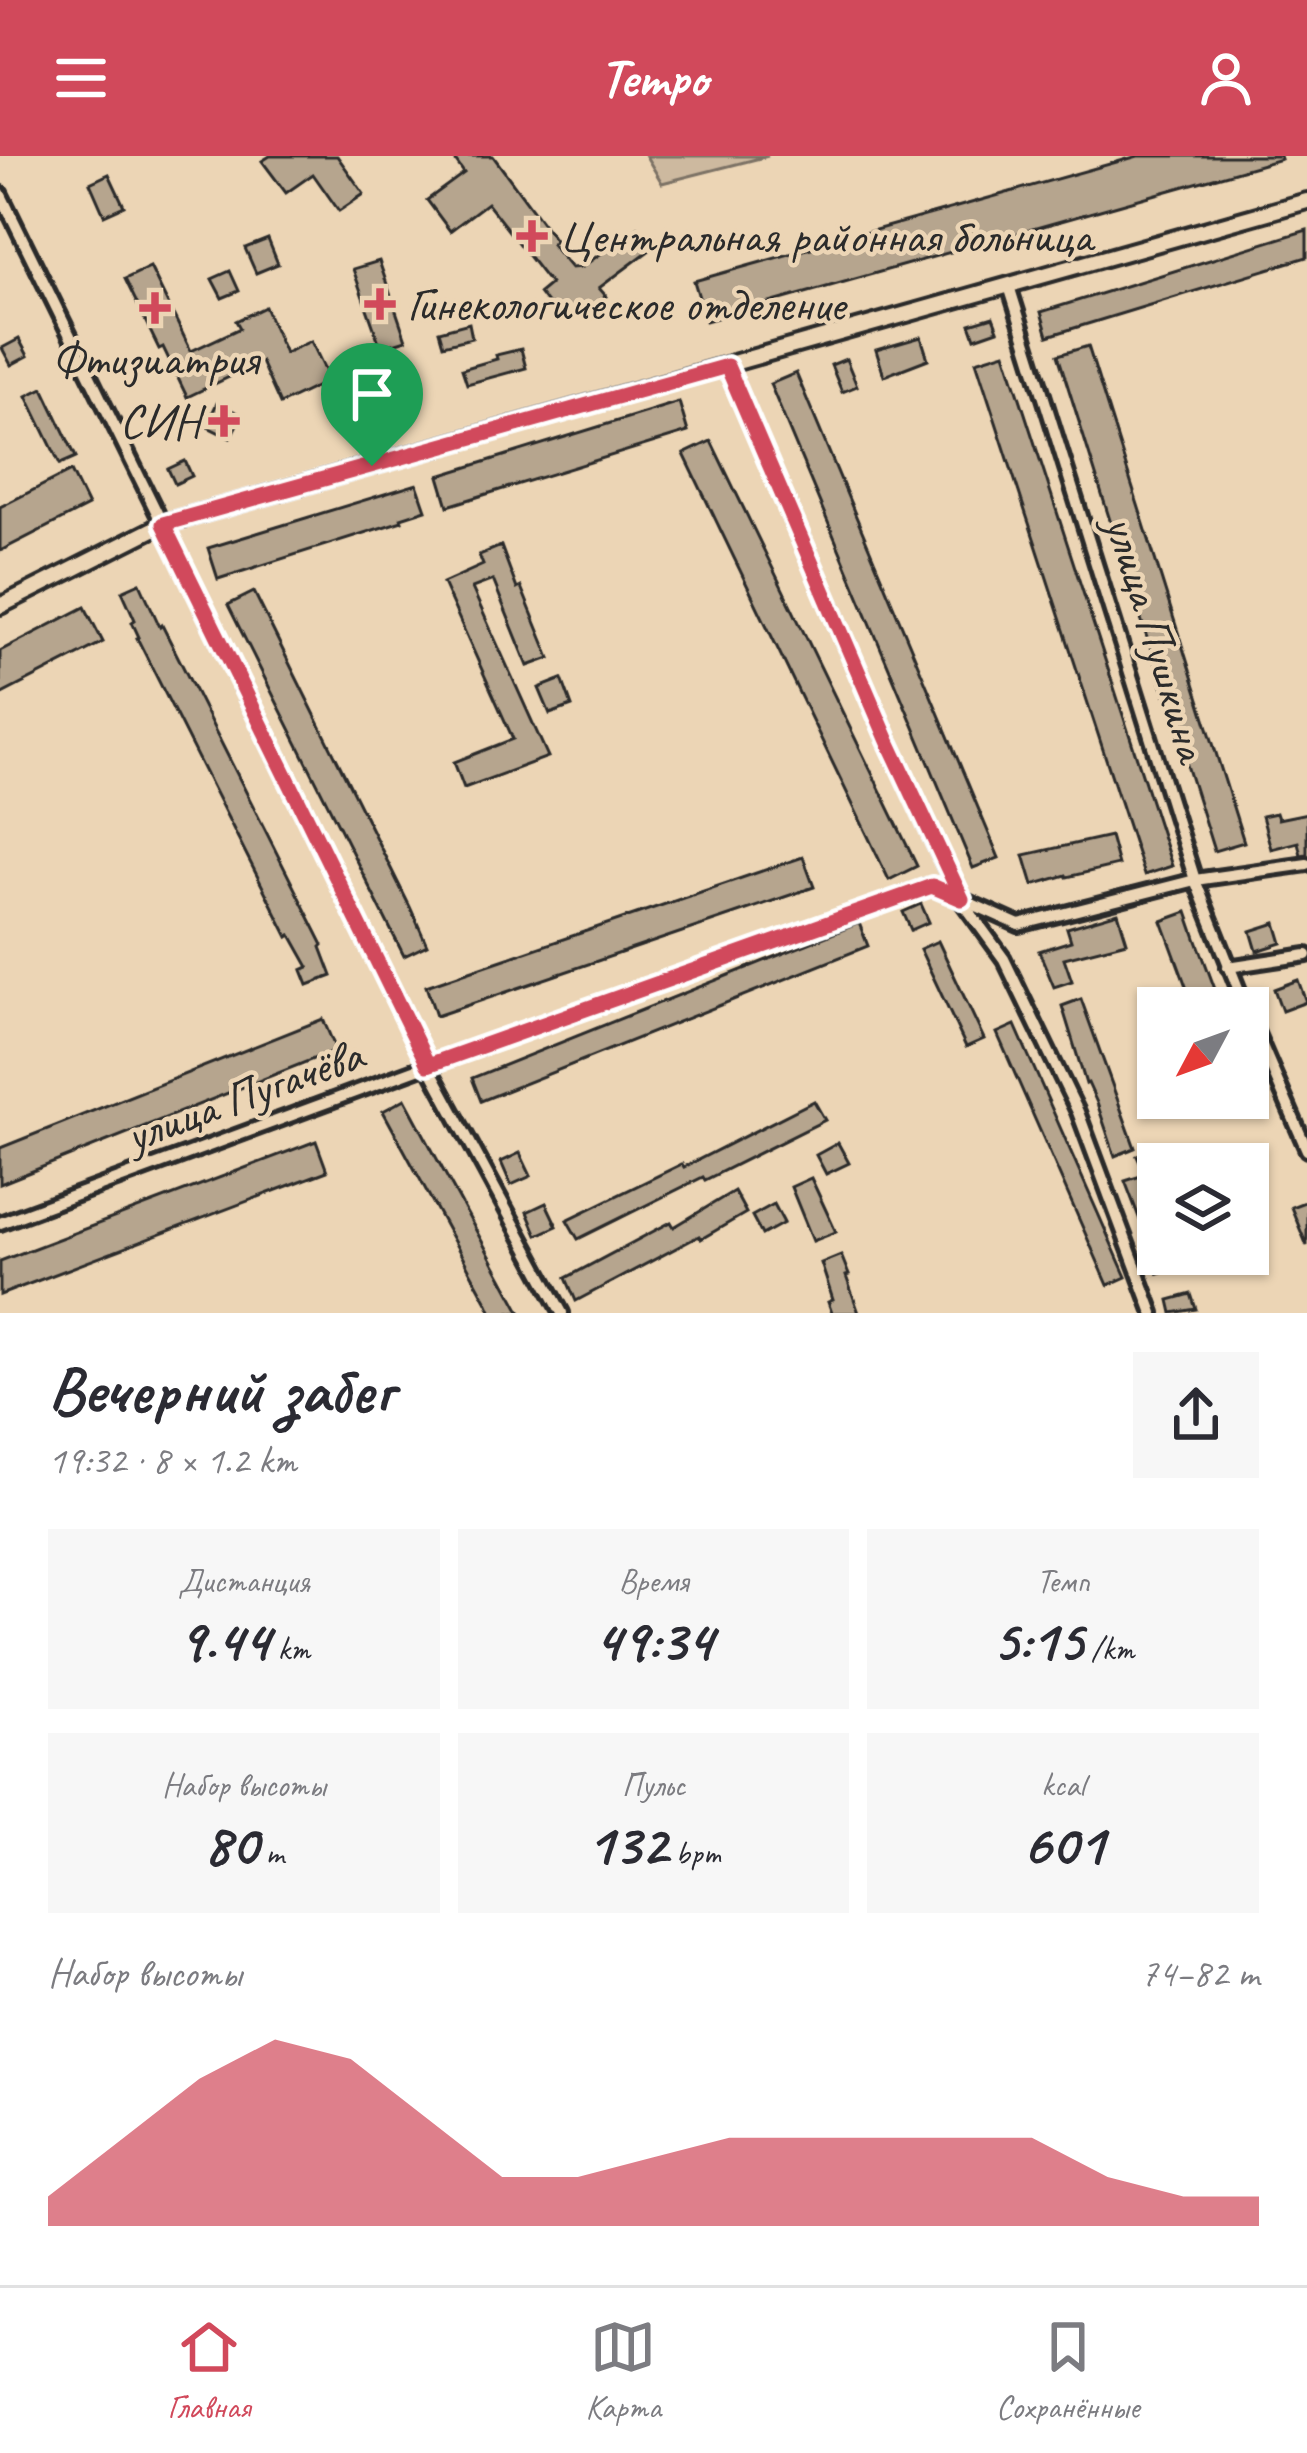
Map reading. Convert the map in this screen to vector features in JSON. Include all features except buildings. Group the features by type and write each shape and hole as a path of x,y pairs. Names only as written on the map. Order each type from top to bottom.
{"street":[{"path":"0,193 428,1065 562,1313"},
{"path":"0,606 163,524 1307,201"},
{"name":"улица Пушкина","path":"1009,286 1195,880 1237,987"},
{"path":"727,366 888,741 962,899 1004,959 1078,1112 1154,1313"},
{"name":"улица Пугачёва","path":"0,1223 932,886 1019,925 1195,880 1307,864"},
{"path":"1228,967 1307,955"},
{"name":"улица Пушкина","path":"1269,1062 1307,1150"}],"shaded area":[{"path":"646,156 768,156 662,183"}],"place":[{"name":"Центральная районная больница","path":"532,236"},
{"name":"Гинекологическое отделение","path":"380,304"},
{"name":"Фтизиатрия","path":"155,308"},
{"name":"СИН","path":"224,421"}],"route":[{"path":"727,366 888,741 962,899 932,886 428,1065 163,524 372,466 727,366"}]}
